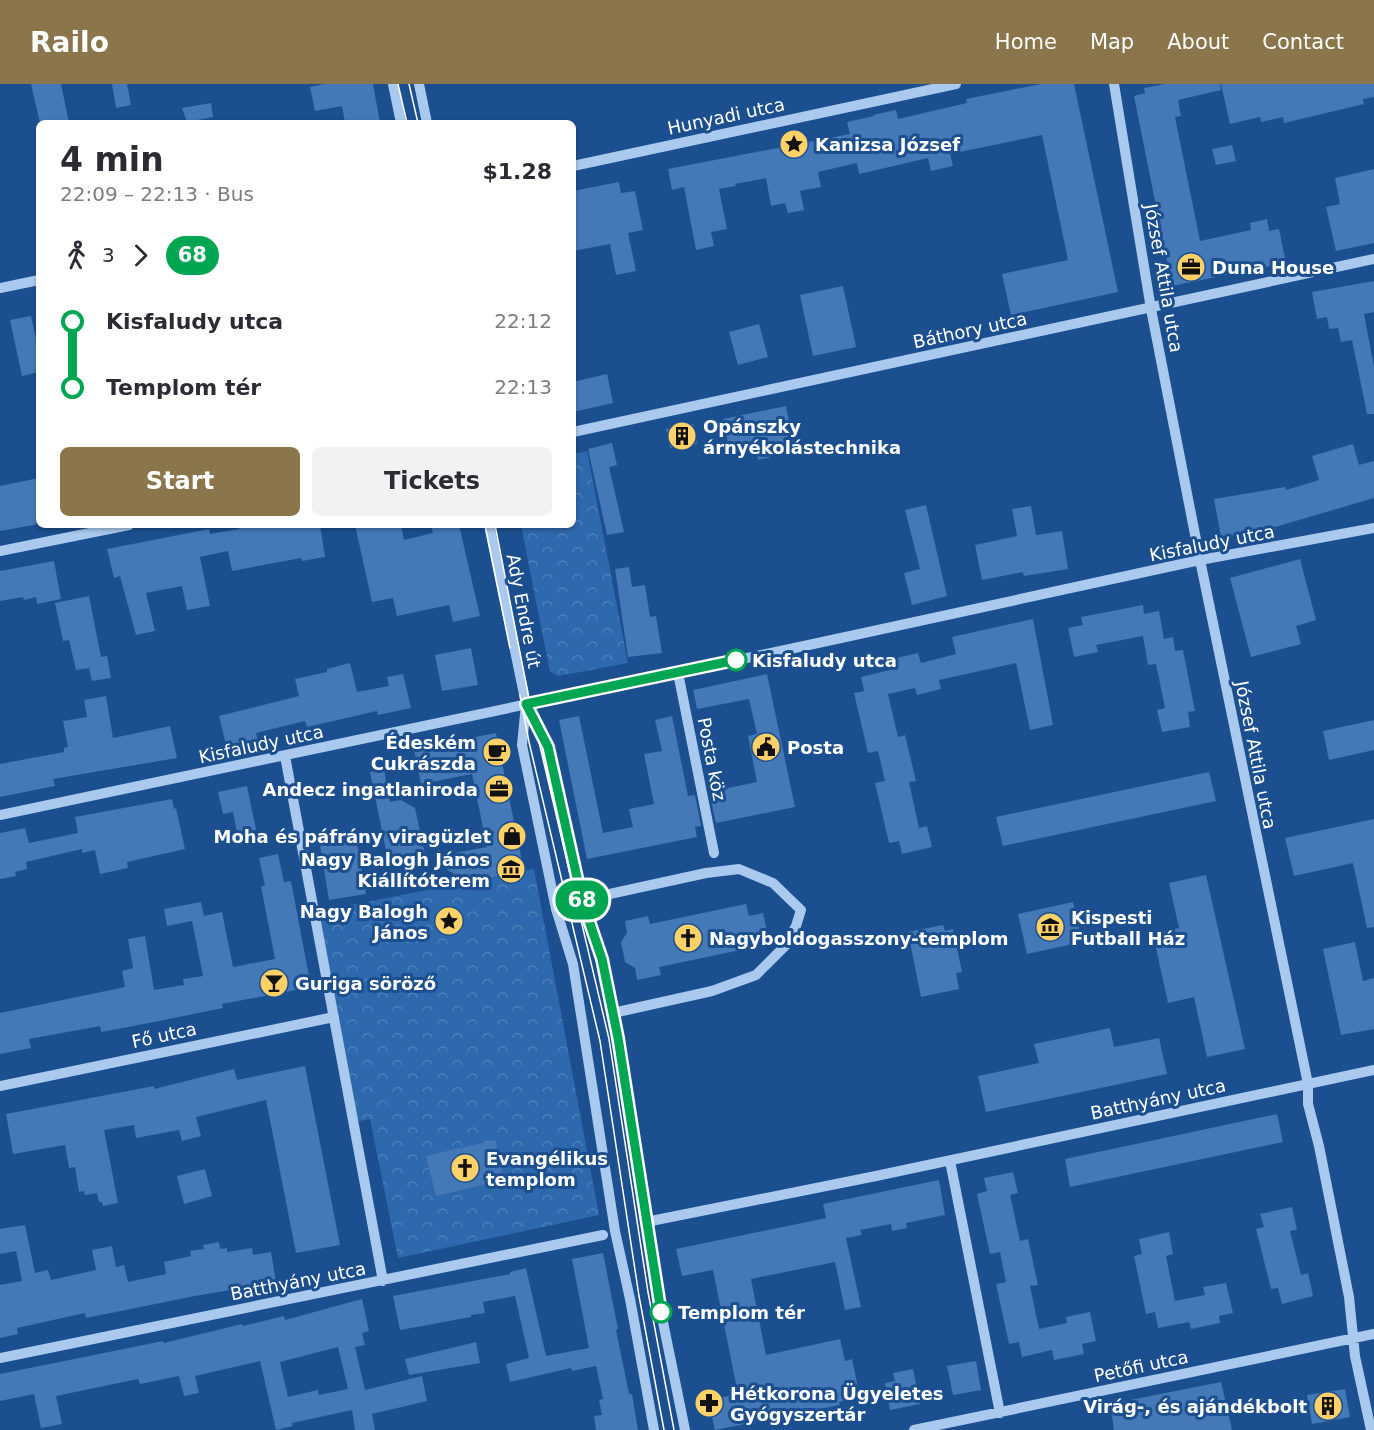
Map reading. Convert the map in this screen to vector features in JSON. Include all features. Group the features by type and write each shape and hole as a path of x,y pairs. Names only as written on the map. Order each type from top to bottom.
{"street":[{"path":"393,84 400,120"},
{"path":"419,84 426,120"},
{"name":"Hunyadi utca","path":"576,165 956,84"},
{"name":"József Attila utca","path":"1114,84 1151,309 1200,561 1308,1084 1308,1104 1319,1146 1349,1297 1353,1338 1371,1430"},
{"name":"Báthory utca","path":"576,431 1374,259"},
{"path":"0,288 36,281"},
{"path":"0,551 114,528"},
{"name":"Ady Endre út","path":"490,528 526,704 548,747 582,900 602,959 613,1013 656,1288 685,1430"},
{"name":"Kisfaludy utca","path":"0,815 1200,561 1374,528"},
{"name":"Posta köz","path":"678,673 714,853"},
{"name":"Ady Endre út","path":"526,704 522,745 556,909 573,964 615,1231 654,1430"},
{"path":"285,756 382,1281"},
{"path":"582,900 706,873 739,869 773,883 801,910 786,945 756,975 712,991 613,1013"},
{"name":"Fő utca","path":"0,1086 334,1017"},
{"name":"Batthyány utca","path":"646,1222 950,1161 1374,1070"},
{"path":"950,1161 1000,1413"},
{"name":"Batthyány utca","path":"0,1358 603,1234"},
{"name":"Petőfi utca","path":"914,1430 1374,1334"}],"green space":[{"path":"587,451 628,663 559,676 550,672 522,528 576,528 576,453"},
{"path":"534,869 599,1215 398,1258 370,1119 354,1122 315,912"}],"building":[{"path":"31,84 61,84 68,120 39,120"},
{"path":"112,84 127,84 131,105 116,108"},
{"path":"324,84 373,84 379,120 344,120 342,106 315,111 310,87"},
{"path":"1041,84 1074,84 1118,292 1011,315 1002,274 1068,260 1042,135 950,154 953,166 931,171 928,158 859,174 857,163 818,172 821,187 800,191 804,210 788,213 785,203 771,206 766,178 719,189 727,229 711,232 714,246 696,250 684,187 672,190 668,169 850,134 847,122 873,115 896,110 898,119 967,103 966,99"},
{"path":"1165,84 1220,84 1221,90 1178,100 1181,116 1175,117 1200,241 1251,230 1250,223 1267,219 1269,231 1279,229 1286,263 1172,286 1134,96 1145,93 1144,88"},
{"path":"1221,84 1374,84 1374,97 1363,99 1364,104 1284,123 1283,117 1261,122 1260,117 1230,124"},
{"path":"211,103 213,117 186,120 182,108"},
{"path":"1232,145 1236,161 1216,165 1212,149"},
{"path":"1374,169 1374,243 1336,251 1326,207 1340,204 1335,178"},
{"path":"619,182 621,193 635,191 643,230 628,233 636,271 616,275 610,244 576,250 576,190"},
{"path":"1374,281 1374,312 1364,314 1374,367 1374,414 1367,414 1352,340 1341,342 1338,328 1329,329 1327,317 1317,319 1312,292"},
{"path":"843,286 856,347 813,356 800,295"},
{"path":"31,316 36,338 36,373 22,376 10,320"},
{"path":"759,324 768,357 738,365 729,332"},
{"path":"607,374 613,403 576,411 576,381"},
{"path":"786,406 795,452 758,460 755,443 729,448 723,419"},
{"name":"Opánszky árnyékolástechnika","path":"693,424 697,444 670,448 666,429"},
{"path":"612,443 617,465 609,467 624,532 607,535 588,449"},
{"path":"1353,444 1359,465 1374,461 1374,498 1268,529 1221,537 1214,499 1285,487 1286,490 1319,480 1312,456"},
{"path":"36,479 36,525 0,531 0,486"},
{"path":"926,505 947,596 912,605 904,573 920,569 905,510"},
{"path":"1031,506 1036,535 1062,531 1068,569 1024,576 1023,572 982,580 975,545 1017,536 1012,509"},
{"path":"320,528 325,557 302,561 301,558 232,571 228,551 200,557 210,606 187,610 182,586 146,593 155,631 136,635 120,576 114,578 107,549 209,529 210,534 239,529"},
{"path":"356,528 402,528 404,540 433,533 432,528 460,528 480,616 453,622 449,605 397,616 393,598 372,602"},
{"path":"1300,559 1316,620 1296,626 1301,644 1251,657 1230,578"},
{"path":"54,561 61,599 37,604 36,597 0,601 0,571"},
{"path":"629,567 632,587 645,585 650,617 656,616 662,653 628,657 615,569"},
{"path":"89,596 101,657 107,656 111,678 92,681 89,668 76,670 69,640 63,641 55,603"},
{"path":"1143,605 1144,614 1159,611 1164,639 1173,637 1175,651 1183,650 1195,711 1188,712 1190,727 1162,732 1157,710 1165,708 1156,664 1148,665 1143,636 1096,645 1098,652 1074,657 1068,628 1083,625 1081,617"},
{"path":"1033,619 1053,725 1030,730 1016,663 939,680 941,689 917,695 915,688 888,694 898,737 905,735 916,781 909,782 919,828 927,826 932,847 902,854 899,841 889,843 875,783 885,781 878,751 868,753 854,693 864,691 861,677 890,670 888,660 918,653 921,663 956,654 952,637"},
{"path":"471,648 478,685 442,691 435,655"},
{"path":"350,663 357,692 389,686 387,677 403,674 411,708 378,715 377,711 307,727 305,721 256,733 258,742 227,749 219,716 299,696 295,679 327,672 327,669"},
{"name":"Posta","path":"767,674 795,807 716,823 709,792 757,782 748,736 757,734 749,699 697,709 693,690"},
{"path":"106,696 113,738 170,726 177,758 53,779 55,786 0,797 0,764 64,752 64,748 68,747 63,721 87,717 84,700"},
{"path":"579,716 603,833 633,827 629,809 654,804 644,754 662,751 655,720 672,716 688,796 695,795 701,826 695,827 697,837 587,859 559,720"},
{"path":"1374,720 1374,750 1329,760 1323,731"},
{"path":"496,733 524,871 458,884 456,875 446,869 444,855 487,847 472,774 421,784 414,749"},
{"path":"384,770 390,802 401,800 415,808 426,859 389,865 370,772"},
{"path":"1209,772 1216,801 1003,846 996,817"},
{"path":"247,786 256,830 237,833 233,812 223,814 218,792"},
{"path":"172,799 185,849 127,862 128,868 100,874 95,850 82,853 82,849 26,862 27,869 15,872 16,876 0,879 0,833 25,828 29,843 78,833 75,817"},
{"path":"1374,819 1374,927 1367,928 1353,863 1294,876 1285,838"},
{"path":"356,837 366,894 329,900 320,845"},
{"path":"278,854 284,882 291,881 311,987 222,1004 223,1008 101,1032 100,1026 29,1039 31,1048 0,1054 0,1013 125,987 122,971 133,968 128,939 145,936 154,990 184,985 183,979 203,976 192,921 167,926 164,909 201,902 204,916 222,912 233,967 275,959 261,886 265,886 259,858"},
{"path":"1206,875 1245,1049 1207,1057 1194,997 1168,1003 1153,934 1179,928 1169,883"},
{"path":"1073,902 1082,942 1027,954 1018,914"},
{"name":"Nagyboldogasszony-templom","path":"746,904 749,916 763,913 767,931 752,934 755,947 659,967 661,975 637,980 635,968 625,962 621,942 627,933 625,921 648,916 650,924"},
{"path":"943,925 945,931 953,929 962,972 956,973 959,989 921,997 908,932"},
{"path":"1355,942 1363,981 1374,978 1374,1029 1341,1035 1323,949"},
{"path":"1110,1028 1114,1047 1159,1038 1167,1074 986,1112 978,1076 1039,1063 1034,1044"},
{"path":"305,1066 340,1245 296,1253 266,1100 196,1117 201,1136 182,1141 179,1130 136,1138 134,1125 104,1130 118,1203 103,1206 102,1202 99,1202 97,1193 85,1195 84,1191 79,1192 75,1167 69,1168 65,1145 13,1154 6,1114 154,1086 154,1089 234,1069 237,1080"},
{"path":"1277,1114 1283,1142 1070,1187 1065,1159"},
{"name":"Evangélikus templom","path":"495,1140 504,1180 436,1196 426,1156"},
{"path":"205,1169 212,1196 184,1204 177,1176"},
{"path":"1013,1172 1018,1193 1010,1195 1020,1241 1028,1239 1038,1285 1030,1286 1039,1329 1067,1323 1066,1317 1090,1312 1096,1341 1082,1344 1084,1354 1054,1360 1052,1350 1022,1357 1019,1342 1009,1344 996,1284 1006,1282 1000,1252 990,1254 977,1194 987,1191 984,1178"},
{"path":"939,1180 945,1215 906,1223 907,1228 892,1231 891,1224 860,1230 862,1235 846,1238 861,1307 845,1310 835,1262 751,1279 766,1355 840,1339 845,1361 852,1359 860,1397 839,1402 840,1405 715,1430 708,1400 738,1394 713,1270 682,1276 676,1249 826,1218 823,1204"},
{"path":"1292,1207 1297,1230 1290,1231 1301,1275 1308,1273 1313,1296 1282,1304 1278,1288 1271,1289 1256,1229 1264,1227 1260,1214"},
{"path":"25,1225 35,1273 48,1270 51,1280 96,1270 92,1250 112,1246 116,1267 124,1265 128,1282 166,1274 164,1262 191,1256 190,1251 204,1249 203,1245 219,1242 220,1249 227,1248 227,1252 252,1248 253,1255 271,1252 276,1282 86,1318 85,1313 17,1328 18,1334 0,1338 0,1285 22,1281 16,1251 0,1254 0,1229"},
{"path":"1169,1232 1173,1254 1166,1256 1175,1301 1205,1295 1203,1287 1226,1283 1233,1313 1219,1316 1220,1323 1191,1329 1189,1322 1158,1328 1155,1312 1146,1314 1134,1256 1142,1254 1139,1239"},
{"path":"603,1253 618,1329 616,1330 629,1394 632,1394 638,1430 596,1430 594,1416 602,1415 599,1400 603,1399 596,1366 572,1371 571,1368 510,1382 506,1364 529,1358 515,1296 483,1302 485,1313 400,1330 393,1296 510,1274 510,1272 526,1268 546,1356 589,1348 572,1259"},
{"path":"362,1299 369,1331 362,1333 365,1345 355,1347 365,1390 422,1376 427,1401 372,1414 375,1430 355,1430 352,1410 292,1423 293,1426 276,1430 260,1361 195,1376 199,1393 184,1396 179,1376 140,1384 138,1379 56,1396 62,1424 41,1428 34,1394 0,1401 0,1374 163,1341 164,1343 284,1316 285,1320","holes":["338,1347 348,1389 319,1395 318,1390 288,1397 280,1362"]},
{"path":"476,1342 480,1363 409,1375 405,1359"},
{"path":"976,1361 981,1390 953,1395 947,1366"},
{"path":"913,1369 920,1404 890,1410 885,1383 895,1381 893,1373"},
{"path":"1221,1382 1232,1430 1114,1430 1110,1404"},
{"name":"Virág-, és ajándékbolt","path":"1345,1389 1350,1417 1312,1424 1307,1395"}],"tram line":[{"path":"398,84 406,120"},
{"path":"409,84 417,120"},
{"path":"486,528 510,648"},
{"path":"496,528 530,704 609,1039 648,1292 674,1430"},
{"path":"520,695 529,742 600,1041 639,1296 664,1430"}],"bus line":[{"name":"68","path":"661,1312 618,1038 602,959 582,900 548,747 526,704 736,660"}],"place":[{"name":"Kanizsa József","path":"794,144"},
{"name":"Duna House","path":"1191,267"},
{"name":"Opánszky árnyékolástechnika","path":"682,436"},
{"name":"Kisfaludy utca","path":"736,660"},
{"name":"Posta","path":"766,747"},
{"name":"Édeském Cukrászda","path":"497,752"},
{"name":"Andecz ingatlaniroda","path":"499,789"},
{"name":"Moha és páfrány viragüzlet","path":"512,836"},
{"name":"Nagy Balogh János Kiállítóterem","path":"511,869"},
{"name":"Nagy Balogh János","path":"449,921"},
{"name":"Kispesti Futball Ház","path":"1050,927"},
{"name":"Nagyboldogasszony-templom","path":"688,938"},
{"name":"Guriga söröző","path":"274,983"},
{"name":"Evangélikus templom","path":"465,1168"},
{"name":"Templom tér","path":"661,1312"},
{"name":"Hétkorona Ügyeletes Gyógyszertár","path":"709,1403"},
{"name":"Virág-, és ajándékbolt","path":"1328,1406"}]}
